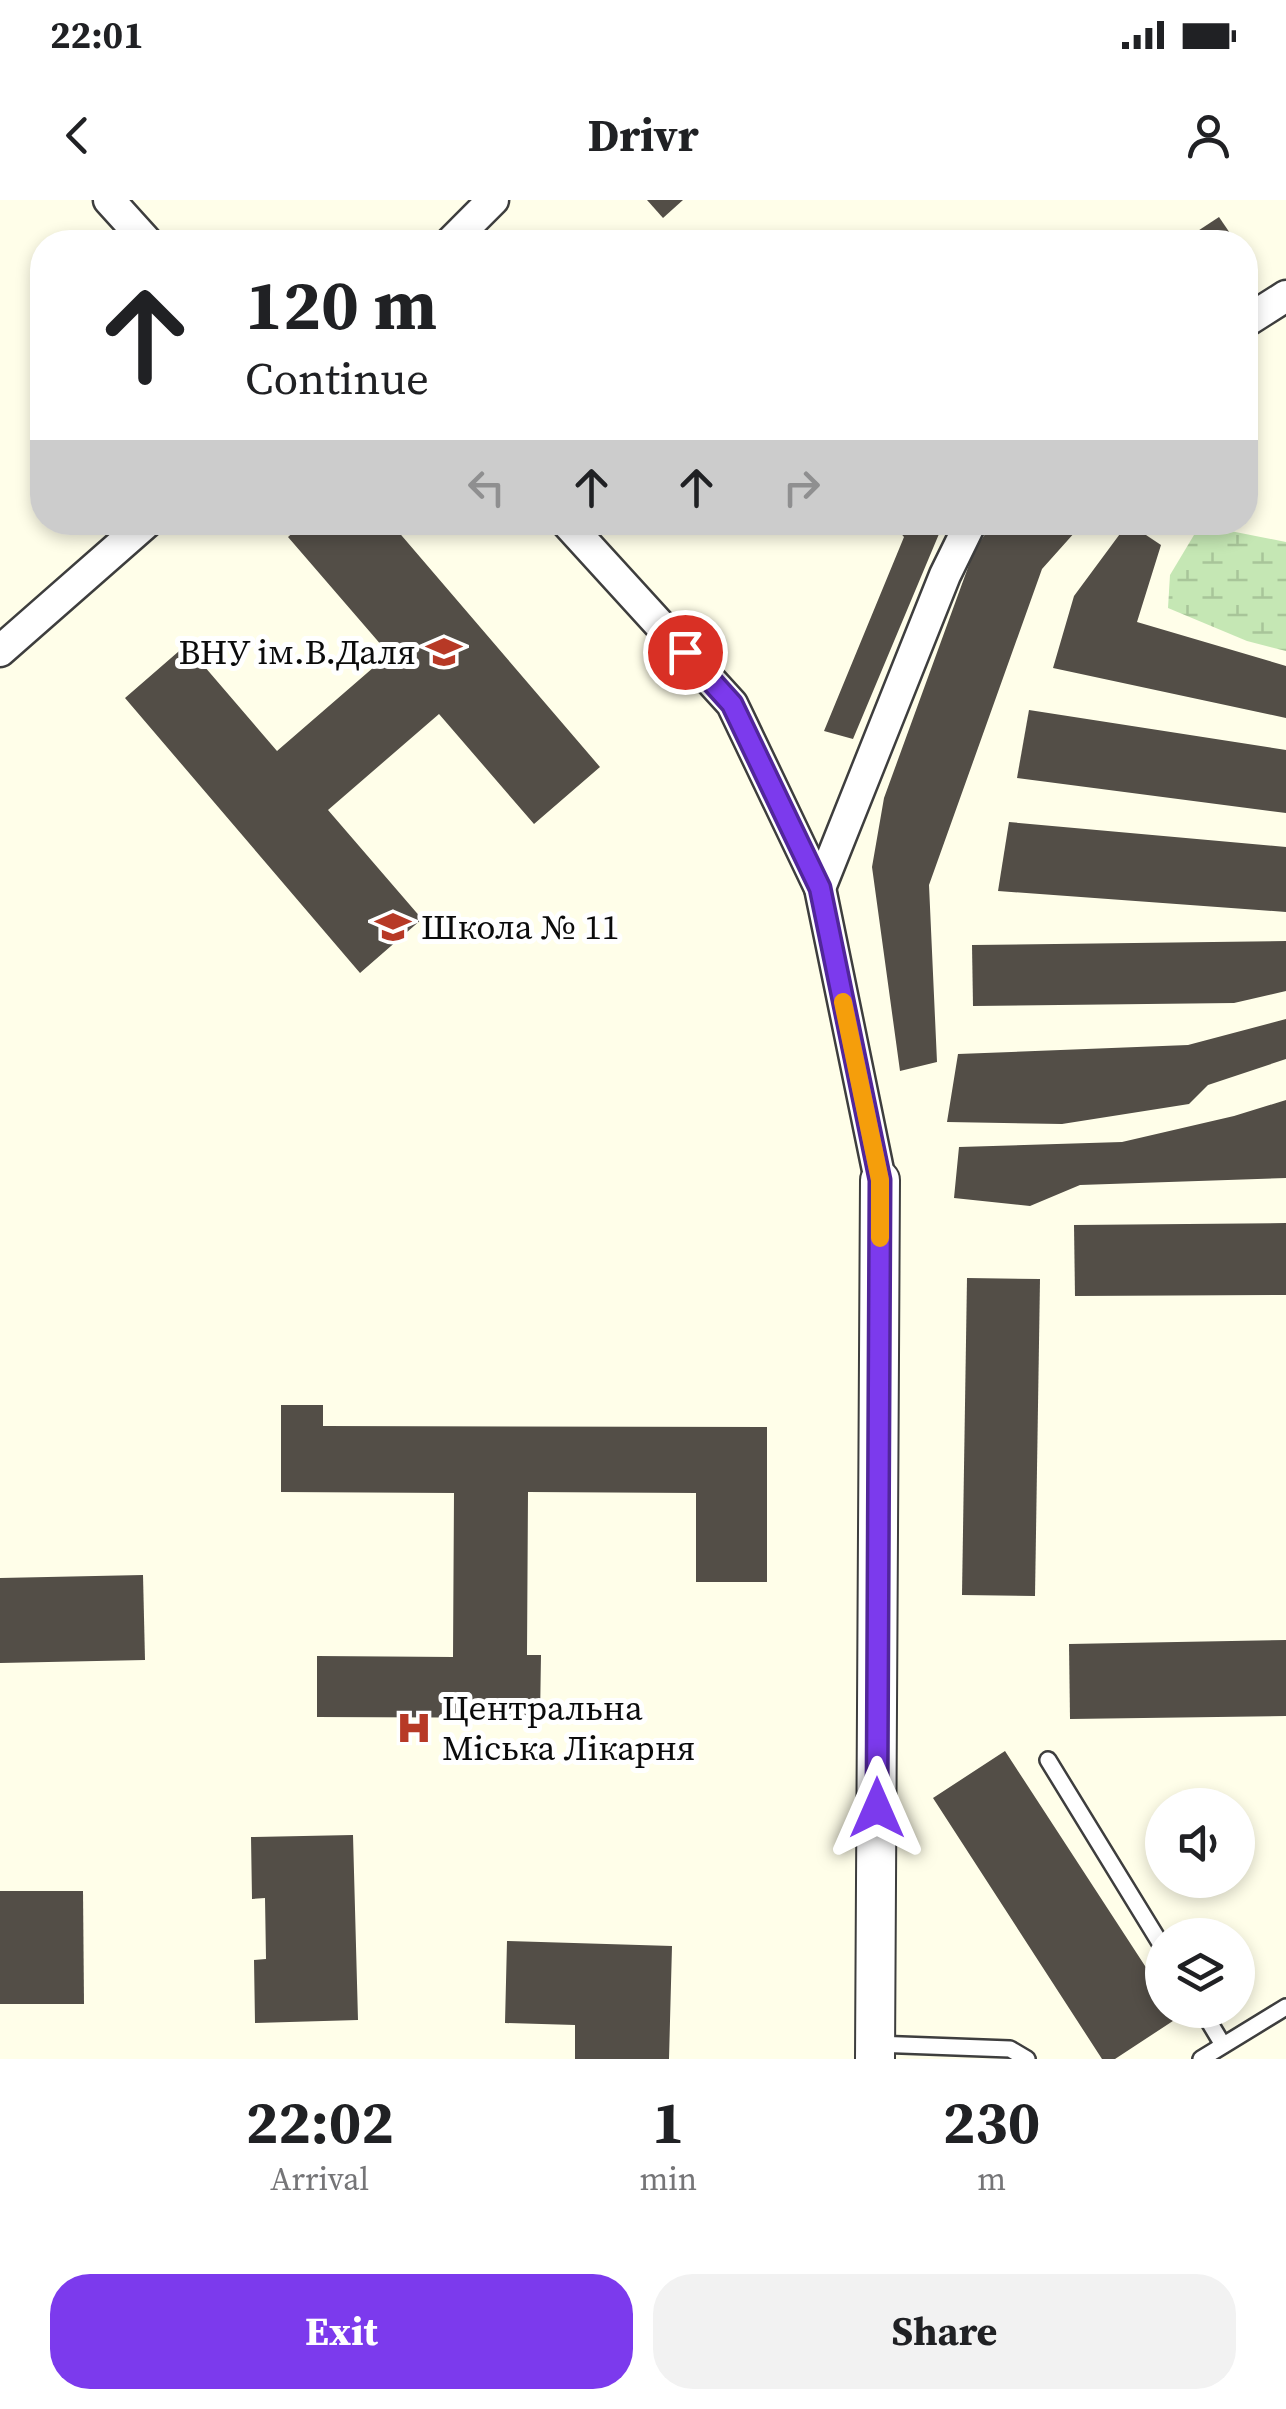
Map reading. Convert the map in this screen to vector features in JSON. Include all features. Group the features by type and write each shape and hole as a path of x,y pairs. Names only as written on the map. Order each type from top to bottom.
{"street":[{"path":"109,200 137,230"},
{"path":"464,230 493,200"},
{"path":"1258,314 1286,296"},
{"path":"0,651 132,535"},
{"path":"578,535 732,704 820,888 880,1180 875,2051"},
{"path":"820,888 965,535"}],"lane":[{"path":"1048,1760 1145,1918"},
{"path":"1201,2059 1286,2006"},
{"path":"1213,2028 1223,2045"},
{"path":"875,2051 1010,2049 1026,2059"}],"green space":[{"path":"1194,535 1251,535 1286,542 1286,651 1247,641 1168,608 1170,575"}],"building":[{"path":"647,200 683,200 663,218"},
{"path":"1219,217 1228,230 1199,230"},
{"path":"401,535 600,767 534,824 439,714 328,810 422,919 360,973 125,698 186,645 277,751 389,654 288,537"},
{"path":"939,535 853,739 824,731 904,537"},
{"path":"984,535 1072,535 1042,569 929,885 937,1062 900,1071 872,867 884,798 974,551"},
{"path":"1119,535 1146,535 1161,545 1137,622 1286,666 1286,718 1053,668 1074,596"},
{"path":"1029,710 1286,750 1286,813 1017,778"},
{"path":"1009,822 1286,847 1286,912 998,891"},
{"path":"1286,941 1286,991 1234,1003 973,1006 972,945"},
{"path":"1286,1019 1286,1059 1208,1085 1189,1104 1062,1124 947,1122 958,1054 1188,1045"},
{"path":"1286,1100 1286,1178 1080,1185 1030,1206 954,1198 959,1147 1122,1142"},
{"path":"1286,1223 1286,1295 1075,1296 1074,1225"},
{"path":"967,1278 1040,1279 1035,1596 962,1595"},
{"path":"281,1405 323,1405 323,1426 767,1427 767,1582 696,1582 696,1493 528,1492 527,1655 541,1655 540,1718 317,1717 317,1656 453,1657 454,1493 281,1492"},
{"path":"143,1575 145,1660 0,1663 0,1578"},
{"path":"1286,1640 1286,1716 1070,1719 1069,1644"},
{"path":"1005,1751 1145,1966 1145,2028 1162,2028 1115,2059 1102,2059 933,1798"},
{"path":"353,1835 358,2020 255,2023 254,1960 266,1959 265,1898 252,1899 251,1837"},
{"path":"0,1891 83,1891 84,2004 0,2004"},
{"path":"507,1941 672,1946 669,2059 575,2059 575,2025 505,2023"}],"slow traffic":[{"path":"843,1002 880,1180 880,1238"}],"place":[{"name":"ВНУ ім.В.Даля","path":"444,652"},
{"name":"Школа № 11","path":"393,927"},
{"name":"Центральна Міська Лікарня","path":"414,1728"}],"route":[{"path":"685,652 732,704 820,888 880,1180 877,1808"}]}
